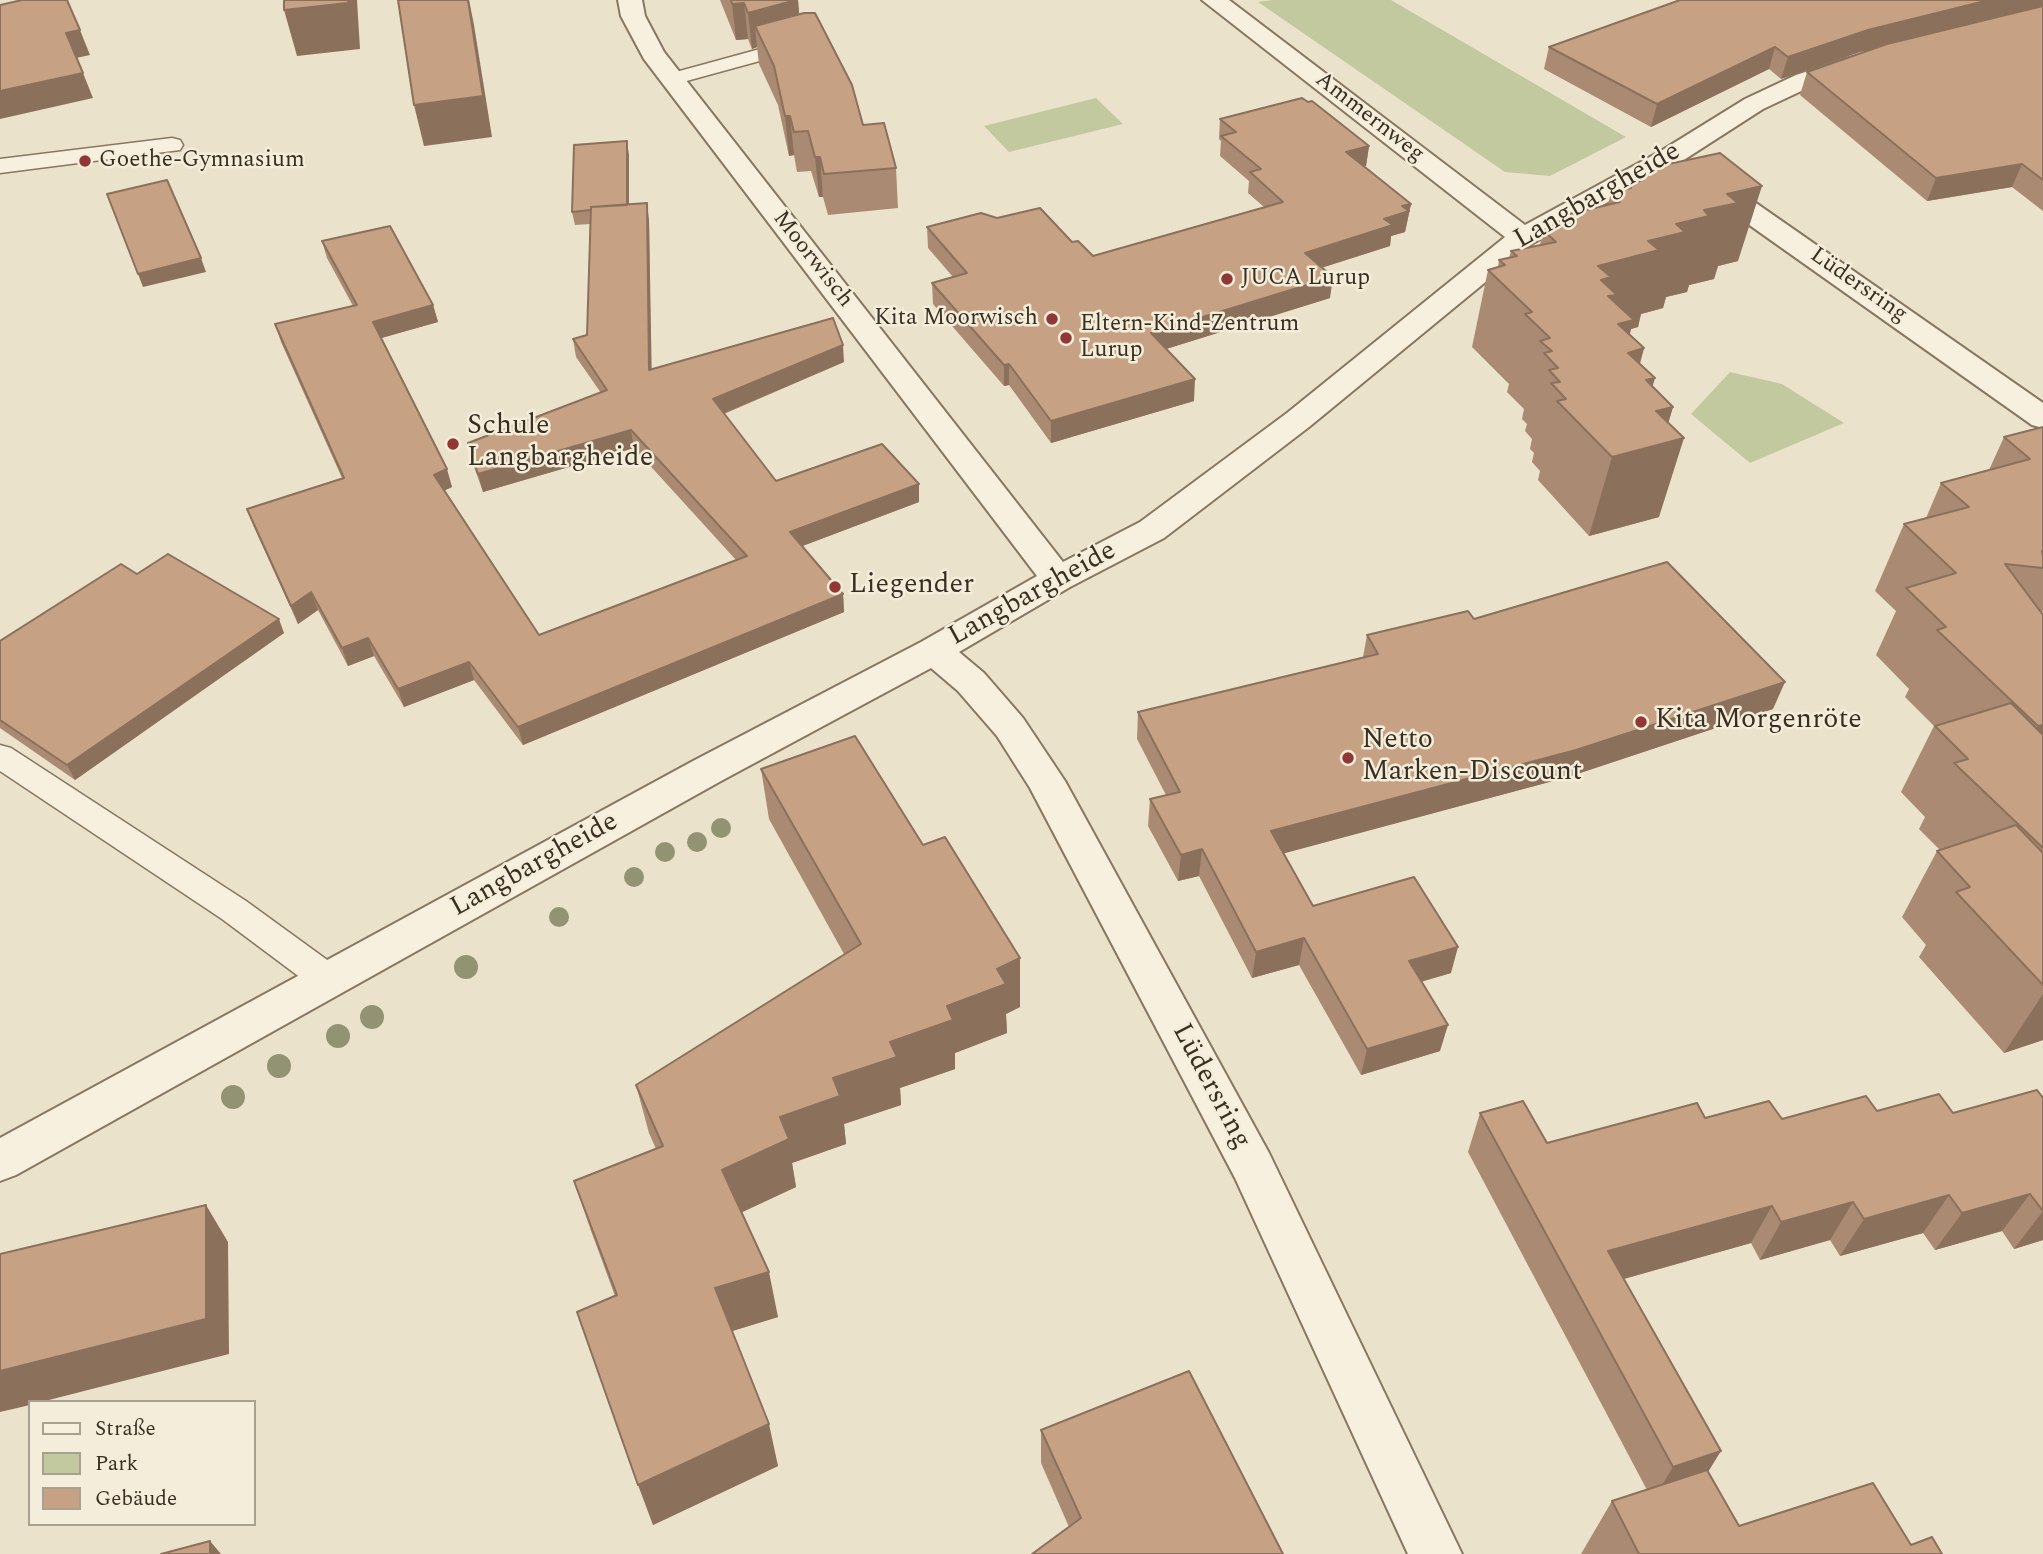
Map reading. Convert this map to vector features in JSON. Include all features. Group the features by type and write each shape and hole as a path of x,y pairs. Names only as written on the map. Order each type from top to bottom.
{"street":[{"name":"Moorwisch","path":"630,0 633,16 650,49 672,79 1058,579"},
{"name":"Ammernweg","path":"1214,0 1523,237"},
{"name":"Langbargheide","path":"0,1160 707,771 934,651 1058,579 1152,530 1298,420 1523,237 1670,157 1754,104 1805,80 1882,55"},
{"name":"Lüdersring","path":"1670,157 1820,259 2043,418"},
{"name":"Lüdersring","path":"934,651 971,682 1010,727 1046,781 1253,1167 1435,1554"}],"lane":[{"path":"672,79 805,43"},
{"path":"0,166 172,145"},
{"path":"0,755 234,910 329,980"}],"green space":[{"path":"1391,0 1626,137 1550,176 1505,172 1258,2"},
{"path":"1096,98 1123,124 1009,152 984,126"},
{"path":"1730,372 1782,384 1844,423 1750,463 1691,414"}],"building":[{"path":"22,0 67,0 80,30 66,33 83,73 0,91 0,5"},
{"path":"284,0 348,0 348,3 284,10"},
{"path":"398,0 468,0 483,96 414,105"},
{"path":"731,0 796,0 748,13 744,3 732,4"},
{"path":"1680,0 1989,0 1868,30 1788,57 1775,47 1657,104 1549,47"},
{"path":"2043,6 2043,180 2022,164 1936,178 1807,72 1887,44"},
{"path":"804,13 815,13 852,85 863,125 884,123 896,168 824,174 820,157 815,157 808,131 794,132 790,116 785,116 774,66 755,26"},
{"path":"1302,98 1308,102 1312,101 1369,146 1346,152 1411,204 1402,206 1409,211 1384,219 1393,225 1305,253 1333,277 1151,333 1195,379 1051,421 1009,364 1004,365 932,283 967,273 927,227 981,213 997,218 1040,208 1072,242 1078,241 1093,256 1283,202 1250,172 1261,169 1221,136 1236,132 1220,119"},
{"path":"627,141 627,205 591,207 591,210 572,212 574,145"},
{"path":"1720,153 1762,186 1727,194 1738,203 1704,210 1709,216 1676,224 1685,232 1648,241 1659,250 1598,266 1611,277 1601,280 1617,295 1608,296 1634,320 1618,324 1644,348 1628,353 1655,378 1646,380 1673,407 1656,411 1684,438 1612,457 1557,401 1566,399 1551,383 1560,382 1549,370 1558,368 1544,353 1552,351 1540,341 1550,338 1525,314 1532,312 1488,270 1505,265 1499,260 1517,256 1511,251 1556,242 1543,230 1557,227 1553,223 1573,218 1569,214 1620,202 1611,192 1631,188 1627,184 1640,181 1637,177 1654,173 1650,168"},
{"path":"167,180 201,258 138,274 107,194"},
{"path":"647,203 649,370 833,318 843,345 713,399 776,481 882,444 919,484 790,532 843,594 518,727 469,662 398,689 368,638 342,648 311,592 291,606 247,509 344,478 275,324 357,305 322,241 390,226 433,305 373,322 447,469 434,475 539,635 747,556 631,430 478,474 468,443 607,390 573,339 587,335 591,207"},
{"path":"2043,427 2043,568 2005,564 2043,615 2043,725 2038,726 1937,630 1946,627 1906,588 1956,573 1904,524 1969,507 1941,483 2030,459 2004,437"},
{"path":"168,554 279,619 67,765 0,720 0,641 121,564 137,574"},
{"path":"1667,562 1785,682 1576,750 1271,831 1313,906 1414,877 1458,947 1409,961 1448,1025 1367,1049 1304,938 1256,952 1202,849 1181,855 1150,799 1180,792 1138,712 1378,654 1367,635 1468,611 1474,619"},
{"path":"2011,703 2043,735 2043,848 1954,763 1968,759 1935,726"},
{"path":"855,736 923,845 945,837 1020,958 997,969 1006,984 947,1006 953,1020 890,1042 897,1057 833,1078 840,1096 780,1117 789,1139 722,1170 769,1272 715,1288 769,1424 638,1485 577,1312 617,1295 574,1181 663,1146 636,1085 861,944 761,769"},
{"path":"2016,825 2043,853 2043,985 1956,892 1970,887 1937,851"},
{"path":"2037,1090 2043,1098 2043,1211 2030,1194 1962,1213 1949,1195 1864,1219 1853,1202 1781,1222 1772,1206 1608,1251 1721,1451 1673,1467 1480,1113 1523,1101 1547,1143 1697,1103 1705,1118 1769,1101 1782,1119 1866,1096 1877,1111 1939,1094 1953,1113"},
{"path":"206,1205 206,1319 0,1371 0,1254"},
{"path":"1189,1371 1283,1554 1032,1554 1081,1518 1041,1430"},
{"path":"1707,1470 1739,1526 1873,1483 1911,1545 1932,1537 1942,1554 1639,1554 1612,1501"},
{"path":"210,1541 210,1554 161,1554"}],"place":[{"name":"Goethe-Gymnasium","path":"85,161"},
{"name":"JUCA Lurup","path":"1227,279"},
{"name":"Kita Moorwisch","path":"1052,319"},
{"name":"Eltern-Kind-Zentrum Lurup","path":"1066,338"},
{"name":"Schule Langbargheide","path":"453,444"},
{"name":"Liegender","path":"835,587"},
{"name":"Kita Morgenröte","path":"1641,722"},
{"name":"Netto Marken-Discount","path":"1348,758"}]}
